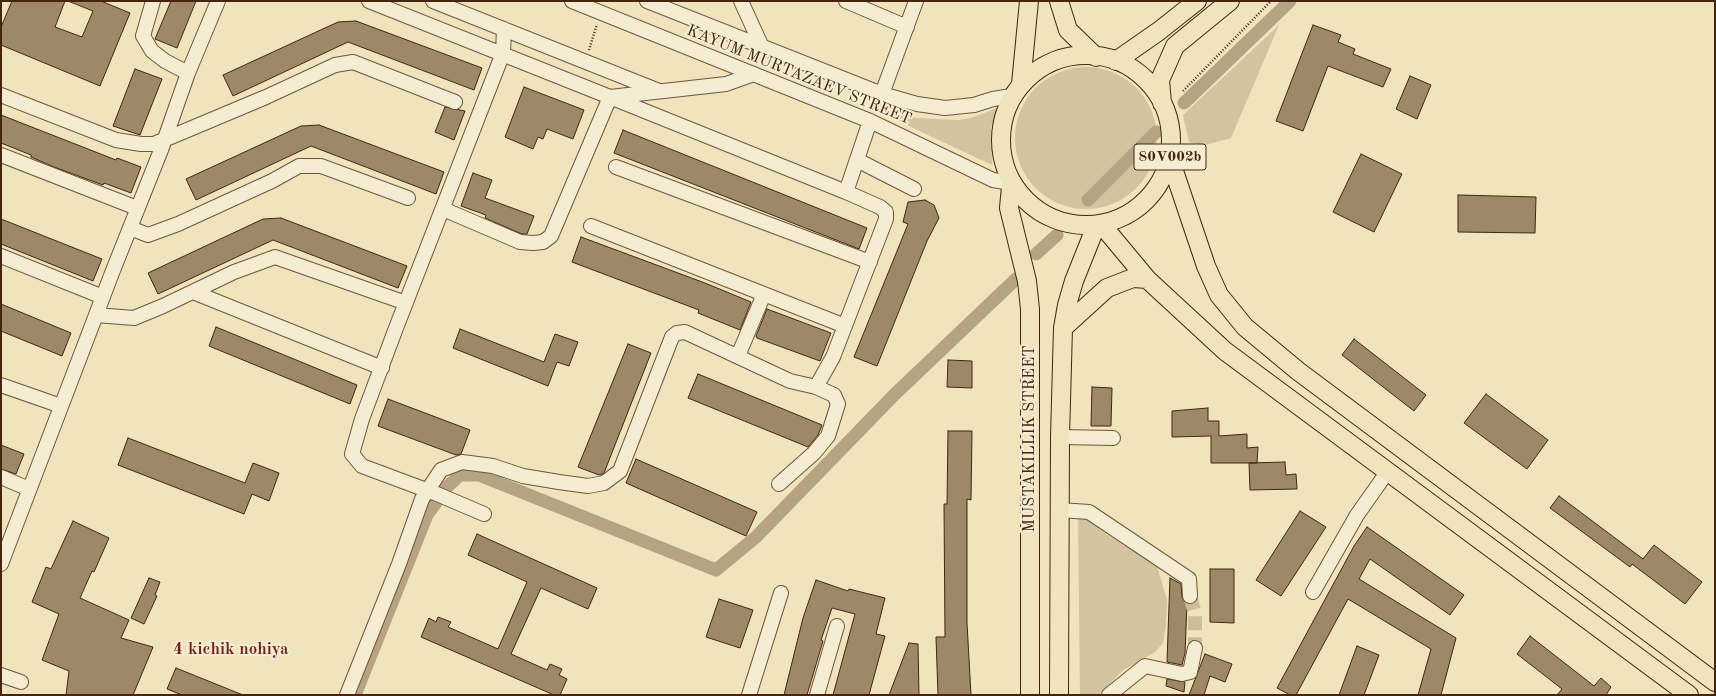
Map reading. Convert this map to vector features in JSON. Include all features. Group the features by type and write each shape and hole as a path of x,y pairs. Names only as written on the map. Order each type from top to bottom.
{"main road":[{"name":"MUSTAKILLIK STREET","path":"1016,90 1045,66 1070,57 1096,57 1116,61 1135,71 1151,86 1162,103 1172,130 1170,159 1158,185 1138,209 1099,226 1069,224 1050,216 1011,184 1004,168 1001,152 1002,124 1016,90 1029,1"},
{"path":"1059,1 1068,30 1096,57"},
{"path":"1116,61 1159,32 1197,1"},
{"path":"1162,103 1160,80 1175,46 1230,1"},
{"path":"1170,159 1206,266 1219,295 1240,322 1298,371 1715,682"},
{"name":"MUSTAKILLIK STREET","path":"1011,184 1009,208 1027,281 1030,309 1030,695"},
{"name":"MUSTAKILLIK STREET","path":"1059,695 1060,438 1063,328 1067,304 1074,281 1099,226"},
{"path":"1099,226 1147,279 1225,351 1689,695"},
{"path":"1063,328 1107,288 1119,282 1133,278 1147,279"},
{"path":"1388,471 1405,450"}],"street":[{"path":"153,1 143,36 152,52 165,61 188,73"},
{"path":"1,564 60,406 165,139 188,73 218,1"},
{"path":"369,1 846,192 880,207 886,212 886,219 834,358 816,387"},
{"path":"433,1 662,92"},
{"name":"KAYUM MURTAZAEV STREET","path":"572,1 870,121 993,180 1011,184"},
{"name":"KAYUM MURTAZAEV STREET","path":"647,1 882,94 918,104 945,108 974,106 1016,90"},
{"path":"741,1 762,47"},
{"path":"846,1 907,27"},
{"path":"882,94 916,1"},
{"path":"484,514 432,492 362,466 352,454 406,303 503,54 504,29"},
{"path":"1,95 116,140 154,144 266,97 335,65 353,62 455,102"},
{"path":"610,97 726,84 754,74"},
{"path":"443,209 520,242 533,243 547,239 551,236 610,97"},
{"path":"846,192 870,121"},
{"path":"1,155 137,208"},
{"path":"857,160 914,189"},
{"path":"130,228 148,235 178,224 272,181 300,166 321,166 408,198"},
{"path":"616,167 870,262"},
{"path":"591,226 845,326"},
{"path":"1,256 103,297"},
{"path":"96,315 134,318 234,272 275,257 406,303"},
{"path":"193,292 382,368"},
{"path":"738,356 764,294"},
{"path":"347,695 441,470 462,462 493,466 523,476 559,482 588,486 604,483 620,471 672,337 677,333 685,332 790,381 816,387 834,395 838,404 828,436 814,453 779,484"},
{"path":"1,385 60,406"},
{"path":"1060,438 1113,438"},
{"path":"1313,592 1357,515 1388,471"},
{"path":"1,477 29,489"},
{"path":"1060,510 1089,512 1189,580 1190,596"},
{"path":"749,695 781,593"},
{"path":"817,695 837,626"},
{"path":"1109,695 1145,666 1182,674 1190,672 1195,648"},
{"path":"1,675 21,682"}],"path":[{"path":"1183,91 1271,1"},
{"path":"585,61 601,13"}],"shaded area":[{"path":"1279,25 1231,138 1202,146 1189,142 1183,115"},
{"path":"1079,67 1093,67 1107,70 1119,75 1131,83 1141,93 1152,111 1156,124 1156,152 1152,165 1141,183 1131,193 1119,201 1107,206 1093,209 1079,209 1065,206 1053,201 1041,193 1031,183 1023,171 1018,159 1015,145 1015,131 1018,117 1023,105 1031,93 1041,83 1053,75 1065,70"},
{"path":"881,107 916,118 958,120 971,118 997,108 991,128 992,165 879,112"},
{"path":"1078,513 1109,536 1157,566 1167,600 1166,625 1163,643 1155,652 1122,671 1099,695 1080,695"}],"building":[{"path":"12,1 65,1 55,27 82,37 93,11 68,1 101,1 130,13 100,86 1,45 1,27"},
{"path":"171,1 196,1 177,48 155,39"},
{"path":"356,21 482,68 474,90 348,42 233,96 223,75 338,22"},
{"path":"1313,25 1341,35 1338,42 1355,49 1353,54 1391,69 1383,87 1328,66 1303,131 1276,121"},
{"path":"135,69 162,79 140,135 113,126"},
{"path":"1410,76 1431,85 1417,119 1396,109"},
{"path":"524,87 584,110 573,139 547,129 543,139 538,137 533,149 505,137"},
{"path":"445,107 465,111 454,140 435,132"},
{"path":"1,115 116,160 117,158 141,167 131,193 104,183 103,185 54,167 31,157 31,155 1,143"},
{"path":"319,125 444,172 436,194 311,146 196,200 186,179 301,126"},
{"path":"623,130 867,228 859,249 614,153"},
{"path":"1361,154 1402,174 1374,232 1333,212"},
{"path":"473,173 492,180 485,198 534,216 527,234 522,234 485,218 486,215 461,206"},
{"path":"1458,195 1536,197 1535,233 1458,232"},
{"path":"925,200 934,205 939,218 927,241 877,366 854,357 908,224 903,222 908,202"},
{"path":"281,218 407,266 398,288 273,240 158,294 148,273 263,219"},
{"path":"1,219 102,259 93,281 1,244"},
{"path":"581,237 705,283 751,302 740,330 698,313 699,310 572,262"},
{"path":"1,304 71,333 62,356 1,331"},
{"path":"767,309 831,333 820,361 757,338 756,336"},
{"path":"216,327 357,385 350,404 209,346"},
{"path":"460,329 544,362 555,334 578,342 569,366 557,362 548,386 453,348"},
{"path":"1354,339 1426,395 1414,411 1342,355"},
{"path":"628,344 651,353 604,473 599,475 578,467"},
{"path":"948,360 972,361 972,388 947,387"},
{"path":"698,374 822,425 818,435 808,447 688,398"},
{"path":"1092,387 1112,388 1111,426 1091,426"},
{"path":"1486,394 1548,440 1527,469 1464,423"},
{"path":"388,399 470,430 461,454 456,455 378,426"},
{"path":"1208,408 1208,421 1219,421 1219,436 1247,434 1247,448 1258,447 1257,463 1211,463 1211,436 1172,437 1172,411"},
{"path":"948,431 972,431 971,500 967,499 967,623 971,695 938,695 936,637 945,637 944,504 947,504"},
{"path":"128,438 245,483 253,463 279,473 269,501 252,494 244,514 118,465"},
{"path":"1,445 24,454 16,474 1,469"},
{"path":"636,459 757,512 746,536 626,483"},
{"path":"1285,462 1286,475 1296,474 1297,489 1250,490 1249,463"},
{"path":"1559,496 1643,559 1654,545 1702,582 1685,604 1632,564 1630,567 1550,508"},
{"path":"1300,511 1326,527 1281,596 1256,580"},
{"path":"73,521 109,538 94,572 92,571 80,598 129,620 121,638 153,647 133,695 66,695 69,671 42,660 59,614 32,602 46,567 51,569"},
{"path":"1367,527 1464,595 1450,615 1370,559 1359,579 1456,638 1441,695 1418,695 1431,649 1348,599 1296,695 1290,695 1277,688 1354,546"},
{"path":"477,534 597,588 588,609 541,588 511,654 547,670 550,664 562,669 559,675 567,679 560,695 554,695 421,637 429,618 436,622 438,617 451,622 448,627 498,649 527,582 468,555"},
{"path":"1210,569 1234,569 1234,623 1210,622"},
{"path":"149,578 160,582 155,595 157,596 144,624 131,618"},
{"path":"1170,578 1181,584 1182,597 1187,604 1185,653 1182,665 1167,662"},
{"path":"816,580 848,591 849,589 885,598 876,634 885,636 869,695 833,695 855,614 832,608 821,640 823,641 807,695 784,695 803,618"},
{"path":"719,599 753,610 740,648 706,637"},
{"path":"1530,636 1594,686 1601,678 1611,687 1606,695 1557,695 1562,689 1517,654"},
{"path":"909,643 918,644 919,695 889,695"},
{"path":"1357,646 1379,655 1364,695 1339,695"},
{"path":"1205,654 1232,664 1225,682 1210,676 1204,695 1189,695"},
{"path":"176,668 243,695 182,695 167,689"},
{"path":"1167,679 1185,682 1184,692 1166,686"}],"waterway":[{"path":"1184,103 1290,1"},
{"path":"1088,200 1156,132"},
{"path":"1036,254 1057,235"},
{"path":"355,695 427,515 448,486 460,475 479,475 716,570 756,537 895,394 1016,279"}],"tunnel":[{"path":"1190,596 1195,613 1195,648"}],"district":[{"name":"4 kichik nohiya","path":"231,650"}]}
